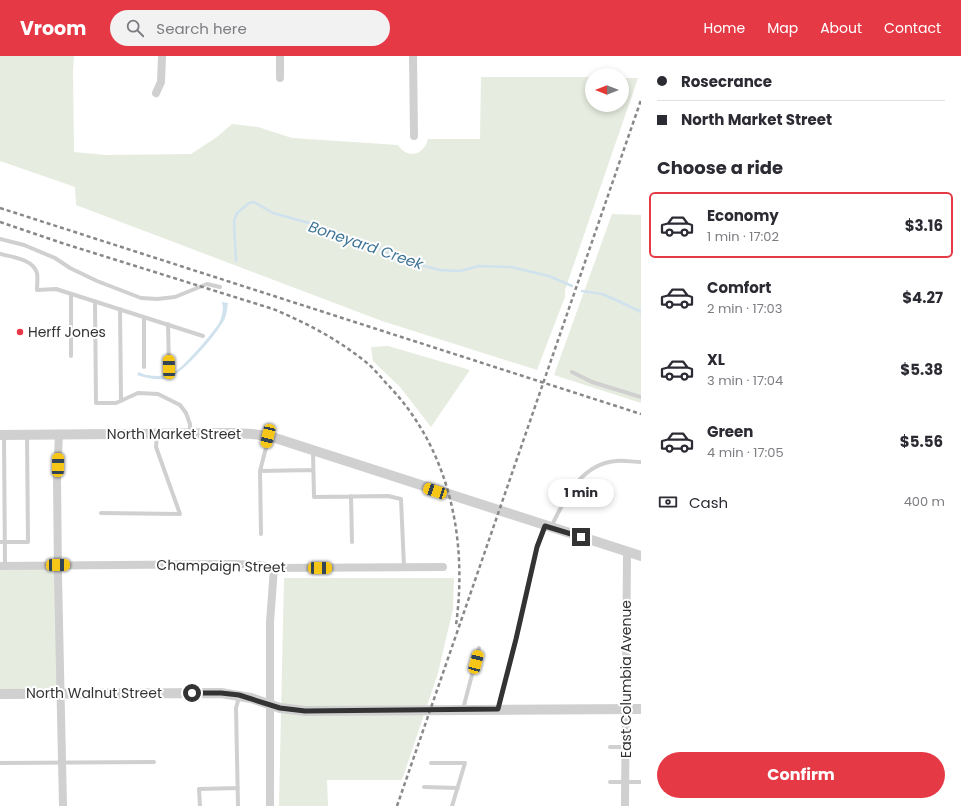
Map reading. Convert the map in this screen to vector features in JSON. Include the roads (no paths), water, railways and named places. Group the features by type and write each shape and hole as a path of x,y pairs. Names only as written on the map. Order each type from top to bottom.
{"street":[{"path":"156,93 161,82 162,56"},
{"path":"280,56 280,78"},
{"path":"413,56 414,136"},
{"name":"North Market Street","path":"2,435 235,433 268,436 641,556"},
{"path":"59,435 58,565 63,806"},
{"name":"East Columbia Avenue","path":"625,806 626,552"},
{"name":"Champaign Street","path":"2,566 235,564 258,565 274,568 443,568"},
{"path":"270,806 270,622 274,568"},
{"name":"North Walnut Street","path":"0,694 221,693 239,695 286,709 305,711 641,709"}],"lane":[{"path":"0,239 24,245 55,258 70,268 97,281 141,298 157,299 175,297 207,284 220,287"},
{"path":"0,254 23,260 32,265 36,272 37,290 56,289 203,336"},
{"path":"71,294 71,356"},
{"path":"95,301 96,403 116,403 138,393 147,392 158,394 180,405 186,413 190,424 190,434"},
{"path":"120,309 121,401"},
{"path":"144,317 144,367"},
{"path":"168,324 169,367"},
{"path":"572,372 592,382 641,397"},
{"path":"101,513 180,514 156,447 157,434"},
{"path":"2,435 2,566"},
{"path":"2,542 28,542 27,435"},
{"path":"261,534 260,471 268,436"},
{"path":"313,450 314,497 388,496 401,499 404,568"},
{"path":"498,709 537,547 548,527 566,497 578,481 596,467 604,463 617,461 641,462"},
{"path":"260,471 313,470"},
{"path":"351,496 352,542"},
{"path":"462,710 479,648"},
{"path":"238,806 236,708 239,695"},
{"path":"610,747 625,747"},
{"path":"0,764 154,762"},
{"path":"431,763 465,763 452,806"},
{"path":"610,782 641,782"},
{"path":"200,806 199,789 238,788"},
{"path":"424,788 458,788"}],"water":[{"path":"222,302 228,303 226,316 221,325 207,343 180,371 172,377 165,379 137,375 139,372 151,376 165,375 173,373 183,365 219,323 223,307"}],"waterway":[{"name":"Boneyard Creek","path":"236,261 234,221 237,213 249,203 254,202 273,213 316,225 342,236 372,244 400,260 440,270 460,271 479,266 511,267 549,276 572,286"},
{"name":"Boneyard Creek","path":"582,291 602,294 641,312"}],"railway":[{"path":"397,806 641,100"},
{"path":"0,208 641,414"},
{"path":"0,222 65,244 273,309 322,333 367,363 408,408 425,436 439,465 449,495 456,527 459,559 459,592 456,625"}],"place":[{"name":"Herff Jones","path":"20,332"}]}
